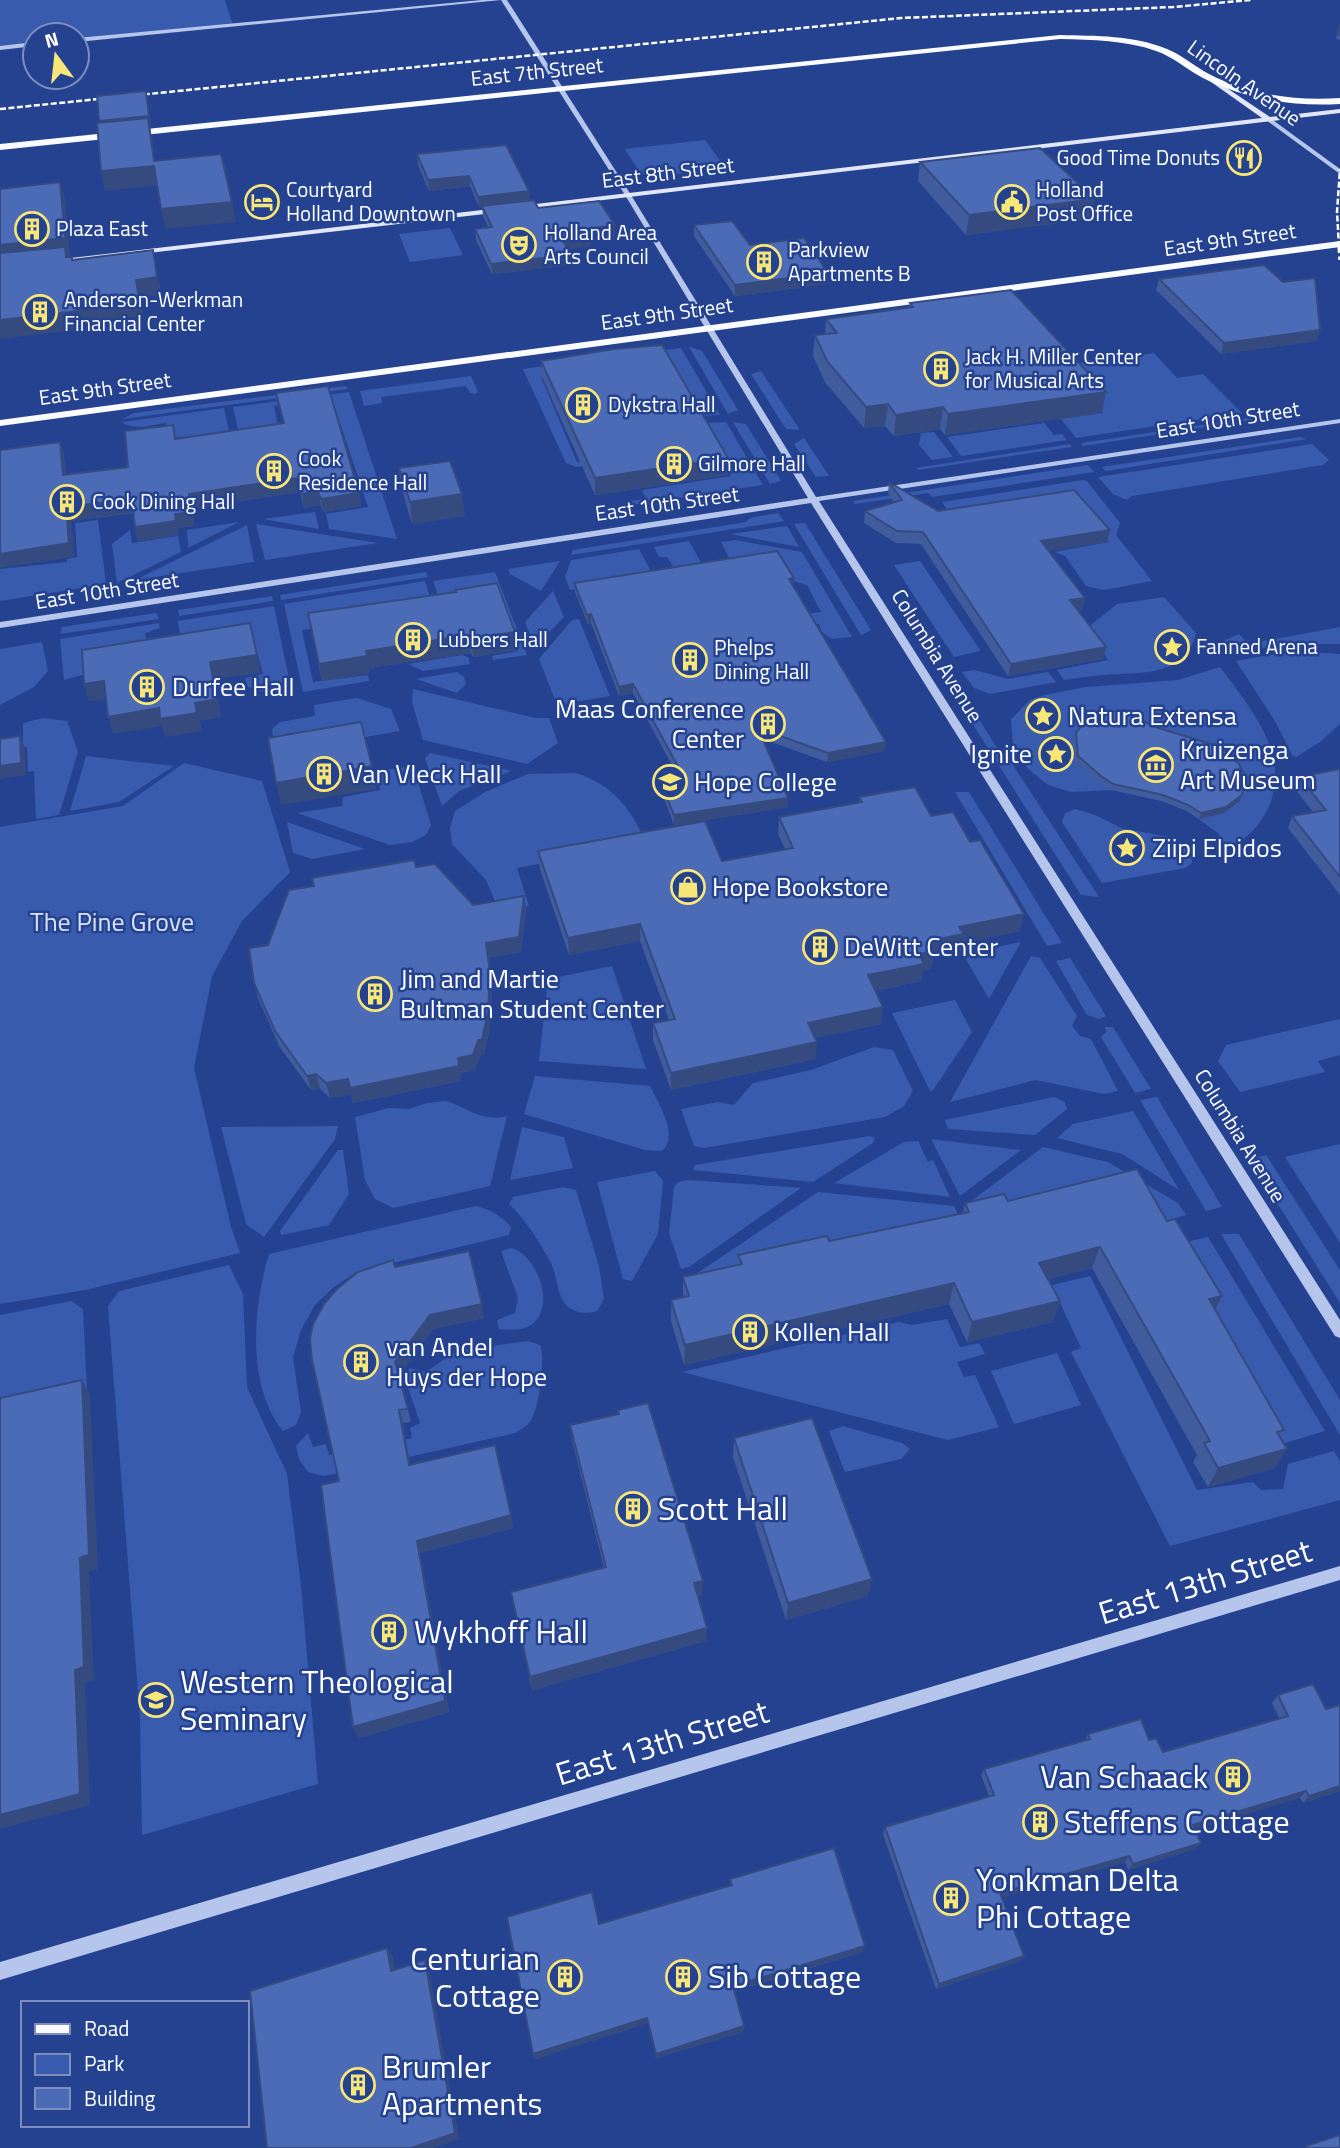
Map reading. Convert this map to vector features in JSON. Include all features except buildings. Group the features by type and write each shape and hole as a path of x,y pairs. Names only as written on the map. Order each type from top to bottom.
{"main road":[{"name":"East 7th Street","path":"0,147 1035,38 1079,37"},
{"name":"Lincoln Avenue","path":"1079,37 1112,39 1158,48 1180,57 1268,119"},
{"path":"1206,76 1259,95 1284,100 1340,101"},
{"name":"East 8th Street","path":"38,264 1340,111"},
{"name":"East 9th Street","path":"0,423 1340,244"}],"street":[{"path":"91,39 502,0"},
{"name":"Columbia Avenue","path":"502,0 628,195 814,500 1340,1332"},
{"path":"0,48 21,46"},
{"name":"Lincoln Avenue","path":"1268,119 1340,172"},
{"name":"East 10th Street","path":"0,625 1340,421"},
{"name":"East 13th Street","path":"0,1971 1340,1573"}],"green space":[{"path":"0,0 225,0 233,25 91,39 91,21 21,21 21,46 0,48"},
{"path":"705,140 726,169 654,176 640,173 625,149"},
{"path":"450,228 463,255 410,262 399,234"},
{"path":"689,347 702,351 738,410 728,414"},
{"path":"681,348 720,415 683,417 607,358"},
{"path":"1154,353 1177,378 1203,374 1242,413 1076,438 1061,419 1103,413 1061,366"},
{"path":"595,359 589,370 541,377 577,462 633,454 636,458 576,467 566,463 523,369"},
{"path":"761,371 800,430 786,429 751,374"},
{"path":"471,376 478,392 475,394 470,393 466,386 381,397 382,403 364,406 360,391"},
{"path":"346,386 348,389 122,419 134,413"},
{"path":"349,392 397,539 329,529 326,514 368,507 332,399 274,406 285,458 239,434 233,407"},
{"path":"224,408 230,435 185,471 181,437 131,443 168,435 166,423 137,427 122,422"},
{"path":"1288,412 1284,415 1083,446 1081,443"},
{"path":"726,422 763,485 632,505 631,501 646,499 642,490 731,476 701,423"},
{"path":"733,422 746,424 781,481 770,484"},
{"path":"1044,423 1054,435 1062,434 1067,440 961,456 947,437"},
{"path":"934,432 953,457 932,460 919,445 921,433"},
{"path":"1300,437 1307,439 1106,471 1102,467"},
{"path":"804,438 829,476 816,477 794,444"},
{"path":"1070,444 1072,447 918,470 916,468"},
{"path":"1312,444 1329,460 1323,465 1132,496 1127,500 1113,494 1098,477"},
{"path":"1088,465 1094,472 932,497 929,493 855,504 853,501"},
{"path":"1087,481 1120,523 1116,535 1152,581 1104,590 1086,586 1065,556 1054,552 1109,542 1094,522 1100,519 1080,498 953,518 942,502"},
{"path":"315,512 319,529 263,519"},
{"path":"778,513 784,521 571,555 573,550 746,522 750,518"},
{"path":"98,520 106,584 0,601 0,569 67,562 67,559 77,557 75,523"},
{"path":"239,522 188,548 187,530"},
{"path":"805,523 871,630 861,635 794,524"},
{"path":"256,524 378,543 265,560"},
{"path":"247,525 254,562 135,580"},
{"path":"787,526 799,547 730,534"},
{"path":"130,530 132,543 178,536 181,552 117,583 112,544"},
{"path":"735,540 802,552 852,637 832,639 822,632 819,624 812,624 807,614 821,612 807,585 732,564 721,542"},
{"path":"689,541 703,566 675,570 667,557 659,557 654,547"},
{"path":"639,549 655,579 570,590 565,577 571,560"},
{"path":"560,561 541,591 510,574 508,569"},
{"path":"920,561 980,651 954,657 894,565"},
{"path":"426,572 428,577 281,600 280,595"},
{"path":"495,572 527,655 493,660 492,656 518,651 500,599 442,608 433,581"},
{"path":"425,581 434,610 302,630 313,682 368,675 369,681 303,692 284,604"},
{"path":"553,591 564,617 535,647 525,622"},
{"path":"272,596 273,601 179,616 178,610"},
{"path":"1164,597 1196,633 1182,658 1159,670 1064,680 1057,670 1108,660 1087,628 1117,604"},
{"path":"274,606 291,689 284,695 269,694 248,687 245,678 263,674 254,641 181,644 178,621"},
{"path":"156,613 159,619 60,634 62,627"},
{"path":"579,619 610,696 557,705 539,659 572,620"},
{"path":"159,623 160,628 145,633 149,657 64,680 60,639"},
{"path":"1340,627 1340,644 1289,644 1229,653 1219,647 1221,642 1239,634 1248,644"},
{"path":"42,642 48,671 34,687 0,705 0,649"},
{"path":"1281,653 1340,654 1340,724 1320,742 1296,757 1292,755 1276,723 1236,661"},
{"path":"462,655 468,657 470,664 423,671 408,664"},
{"path":"1220,667 1266,736 1273,755 1275,774 1273,794 1265,814 1254,829 1235,844 1224,844 1218,833 1187,811 1162,801 1112,790 1071,792 1048,785 1028,769 1013,746 1011,719 1030,700 1086,687 1178,680"},
{"path":"974,670 1008,679 1048,672 1056,682 990,694 974,688 962,672"},
{"path":"457,672 464,677 466,684 457,693 416,679"},
{"path":"413,689 535,718 549,718 558,743 527,764 423,740 412,702"},
{"path":"357,698 391,709 400,731 275,753 272,729 280,722 315,716 314,705"},
{"path":"971,706 1099,897 1081,895 963,709"},
{"path":"43,718 67,721 78,752 59,815 36,819 34,771 28,772 27,747 23,747 23,723"},
{"path":"430,753 511,771 459,791 442,806 425,758"},
{"path":"86,756 174,766 119,802 70,811"},
{"name":"The Pine Grove","path":"184,763 262,781 290,872 242,921 212,976 194,1068 231,1227 240,1253 85,1290 0,1304 0,827 123,806"},
{"path":"413,766 431,825 426,835 412,842 390,845 297,813 342,806 343,797 380,790 377,771"},
{"path":"576,773 590,778 620,800 647,844 517,868 529,906 499,911 486,880 452,844 450,828 455,811 485,792 528,774"},
{"path":"955,792 969,792 1062,943 1047,946"},
{"path":"1075,809 1121,828 1175,838 1192,853 1192,863 1185,868 1102,883 1062,822 1065,813"},
{"path":"287,822 365,849 312,859 293,853"},
{"path":"1021,942 989,999 963,954"},
{"path":"1031,956 1040,958 1077,1016 1072,1026 1080,1036 1091,1039 1118,1091 1104,1094 1035,1080 950,1102"},
{"path":"1070,958 1106,1016 1099,1019 1087,1015 1056,961"},
{"path":"612,966 646,1069 539,1061 548,979"},
{"path":"955,1000 972,1032 930,1091 892,1013"},
{"path":"1340,1019 1340,1055 1318,1061 1325,1072 1240,1092 1218,1061 1226,1045"},
{"path":"1105,1027 1113,1027 1151,1089 1135,1093 1101,1037 1106,1032"},
{"path":"874,1047 893,1050 913,1091 904,1106 885,1117 704,1148 694,1146 681,1109 718,1102 734,1105 753,1083 811,1070"},
{"path":"535,1076 650,1086 666,1119 669,1137 667,1145 662,1151 645,1150 524,1114"},
{"path":"1054,1097 1065,1102 1067,1109 1035,1135 948,1129 945,1120"},
{"path":"1157,1097 1222,1207 1206,1211 1140,1100"},
{"path":"446,1101 490,1118 507,1116 490,1186 393,1208 375,1199 365,1180 355,1117 389,1108 409,1109"},
{"path":"1133,1111 1179,1190 1122,1154 1057,1138 1073,1124"},
{"path":"338,1126 335,1139 264,1237 246,1224 221,1127"},
{"path":"522,1127 564,1137 573,1168 510,1180"},
{"path":"870,1136 875,1138 873,1143 813,1182 693,1170 695,1165"},
{"path":"931,1139 1021,1150 960,1196"},
{"path":"918,1141 928,1162 933,1160 950,1197 834,1183 904,1142"},
{"path":"1340,1144 1340,1243 1285,1157"},
{"path":"1043,1147 1108,1162 1178,1203 1186,1215 1154,1224 1006,1216 970,1202"},
{"path":"338,1150 343,1150 349,1194 329,1225 281,1235 280,1231"},
{"path":"1266,1155 1340,1270 1340,1303 1250,1160"},
{"path":"655,1171 663,1181 658,1234 632,1281 623,1279 597,1182"},
{"path":"689,1180 801,1188 689,1267 681,1269 669,1233 674,1187 678,1182"},
{"path":"563,1187 576,1190 599,1266 604,1299 597,1311 589,1313 573,1310 566,1305 547,1255 527,1224 509,1204 513,1197"},
{"path":"818,1192 954,1206 960,1219 687,1280"},
{"path":"476,1206 503,1219 511,1227 509,1235 356,1272 315,1305 301,1330 293,1357 301,1412 296,1425 283,1431 271,1413 263,1392 256,1345 259,1297 269,1254"},
{"path":"1221,1234 1239,1234 1340,1400 1340,1435"},
{"path":"1208,1237 1325,1431 1275,1446 1173,1245"},
{"path":"512,1248 530,1261 541,1283 543,1296 538,1317 531,1325 515,1330 499,1329 497,1320 515,1313 518,1298 501,1251"},
{"path":"229,1265 243,1294 247,1387 287,1474 301,1585 318,1784 142,1835 140,1719 108,1306 119,1291"},
{"path":"1090,1276 1197,1490 1253,1482 1261,1490 1283,1489 1288,1464 1334,1451 1340,1461 1340,1500 1170,1546 1071,1352 1081,1348 1052,1285"},
{"path":"71,1301 83,1309 87,1392 0,1411 0,1315"},
{"path":"947,1319 960,1347 979,1343 985,1354 957,1362 964,1377 975,1375 999,1427 948,1440 682,1372 899,1322 912,1325"},
{"path":"528,1341 540,1345 542,1352 540,1385 533,1417 515,1433 324,1476 308,1472 299,1459 296,1446 308,1433 313,1447 326,1444 329,1455 412,1438 410,1428 420,1423 404,1376 410,1368 426,1372 456,1351"},
{"path":"1057,1353 1081,1405 1014,1424 991,1371"},
{"path":"843,1426 902,1443 910,1449 901,1459 845,1472 829,1431"}],"railway":[{"path":"0,109 901,18 1173,7 1251,0"},
{"path":"1339,247 1337,212 1340,169"},
{"path":"1339,245 1340,260"}],"place":[{"name":"Good Time Donuts","path":"1244,158"},
{"name":"Courtyard Holland Downtown","path":"262,202"},
{"name":"Holland Post Office","path":"1012,202"},
{"name":"Plaza East","path":"32,229"},
{"name":"Holland Area Arts Council","path":"519,245"},
{"name":"Parkview Apartments B","path":"764,262"},
{"name":"Anderson-Werkman Financial Center","path":"40,312"},
{"name":"Jack H. Miller Center for Musical Arts","path":"941,369"},
{"name":"Dykstra Hall","path":"583,405"},
{"name":"Gilmore Hall","path":"674,464"},
{"name":"Cook Residence Hall","path":"274,471"},
{"name":"Cook Dining Hall","path":"67,502"},
{"name":"Lubbers Hall","path":"413,640"},
{"name":"Fanned Arena","path":"1172,647"},
{"name":"Phelps Dining Hall","path":"690,660"},
{"name":"Durfee Hall","path":"147,687"},
{"name":"Natura Extensa","path":"1043,716"},
{"name":"Maas Conference Center","path":"768,724"},
{"name":"Ignite","path":"1056,754"},
{"name":"Kruizenga Art Museum","path":"1156,765"},
{"name":"Van Vleck Hall","path":"324,774"},
{"name":"Hope College","path":"670,782"},
{"name":"Ziipi Elpidos","path":"1127,848"},
{"name":"Hope Bookstore","path":"688,887"},
{"name":"DeWitt Center","path":"820,947"},
{"name":"Jim and Martie Bultman Student Center","path":"375,994"},
{"name":"Kollen Hall","path":"750,1332"},
{"name":"van Andel Huys der Hope","path":"361,1362"},
{"name":"Scott Hall","path":"633,1509"},
{"name":"Wykhoff Hall","path":"389,1632"},
{"name":"Western Theological Seminary","path":"156,1700"},
{"name":"Van Schaack","path":"1233,1777"},
{"name":"Steffens Cottage","path":"1040,1822"},
{"name":"Yonkman Delta Phi Cottage","path":"951,1898"},
{"name":"Centurian Cottage","path":"565,1977"},
{"name":"Sib Cottage","path":"683,1977"},
{"name":"Brumler Apartments","path":"358,2085"}]}
